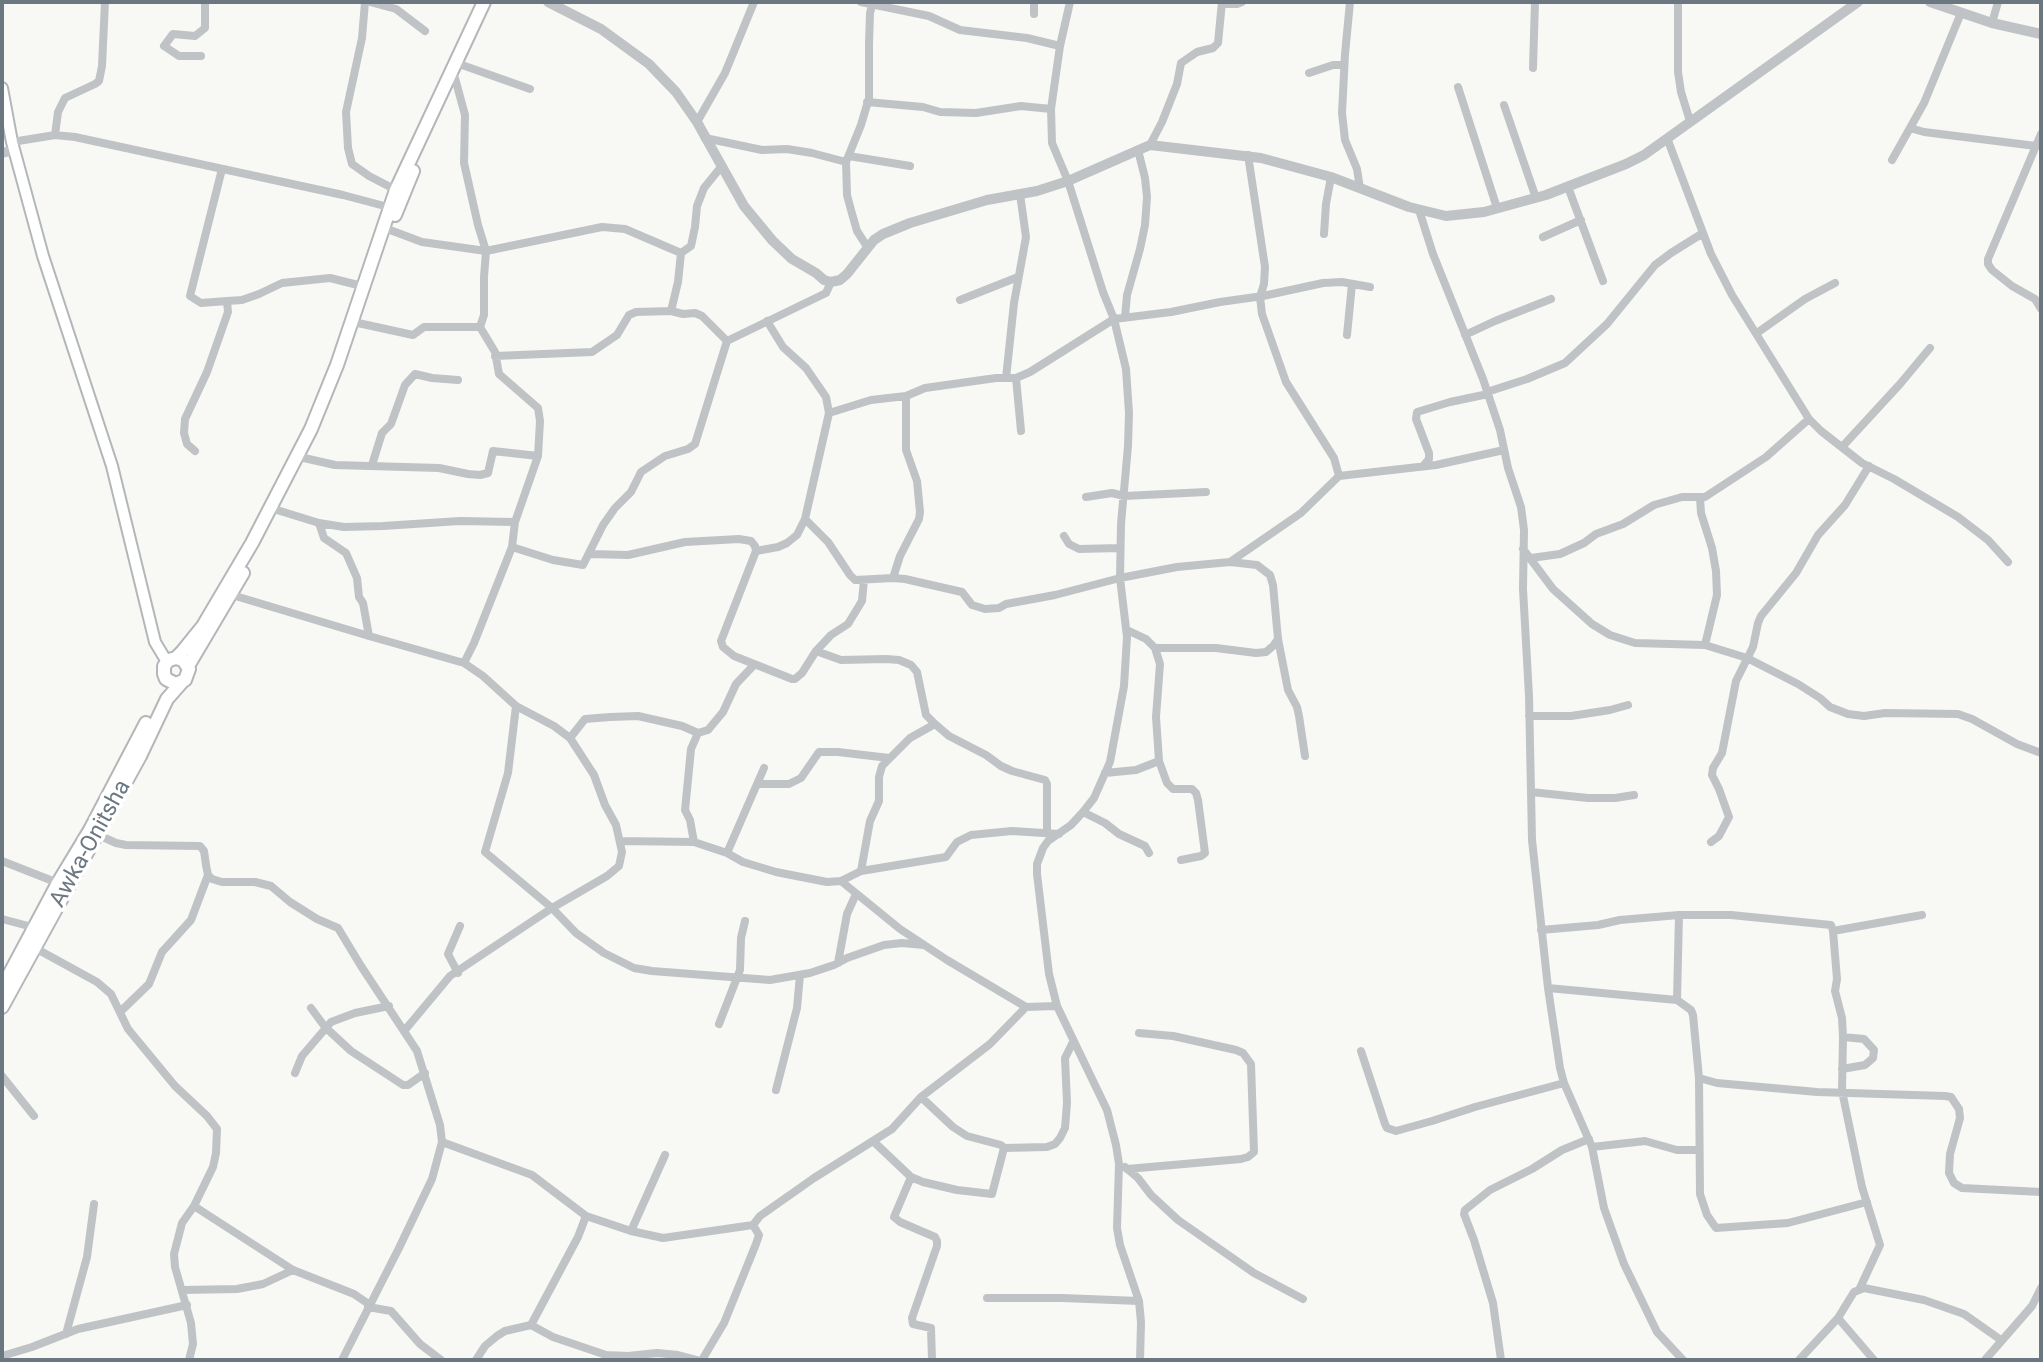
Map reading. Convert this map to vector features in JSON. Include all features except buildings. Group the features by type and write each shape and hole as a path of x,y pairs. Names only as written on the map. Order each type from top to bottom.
{"main road":[{"path":"2,88 5,125 43,256 112,467 155,642 169,665 171,682 182,682 187,677 188,666 232,595 334,395 390,230 396,190 484,2"},
{"path":"169,665 202,626 223,592 307,438 337,365 362,286 393,208 493,2"},
{"path":"169,665 183,660 188,666"},
{"name":"Awka-Onitsha","path":"2,1007 35,948 58,883 94,833 155,706 169,665"},
{"name":"Awka-Onitsha","path":"2,988 40,929 140,756 162,707 182,682"}],"street":[{"path":"55,135 58,112 65,98 99,81 105,2"},
{"path":"201,57 179,57 164,46 173,34 195,36 205,28 205,2"},
{"path":"396,190 356,168 352,164 348,148 346,112 352,93 367,2 396,9 425,31"},
{"path":"548,2 601,29 649,64 676,92 697,122 744,206 772,240 792,259 824,281 831,282 840,280 847,274 874,240 884,234 910,223 987,200 1068,181 1150,145 1248,155 1331,177 1419,210 1454,215 1536,198 1644,155 1858,2"},
{"path":"697,122 725,73 754,2"},
{"path":"861,2 929,16 960,30 1027,38 1060,46"},
{"path":"1034,2 1034,14"},
{"path":"1070,2 1060,46 1051,109 1052,143 1068,181 1114,319 1126,369 1128,446 1121,524 1120,578 1127,630 1124,686 1110,762 1094,797 1083,812 1071,825 1048,841 1037,864 1037,874 1047,966 1057,1006 1107,1110 1123,1167 1117,1228 1139,1301 1140,1360"},
{"path":"1150,145 1177,84 1181,63 1197,52 1213,48 1219,43 1222,3 1242,2"},
{"path":"1350,2 1342,113 1345,139 1357,169 1360,188"},
{"path":"1534,68 1535,2"},
{"path":"1678,2 1678,72 1689,121"},
{"path":"1930,2 1992,23 2041,34"},
{"path":"1992,23 1998,2"},
{"path":"867,248 857,231 847,195 847,159 861,125 870,87 870,13 873,4"},
{"path":"1892,160 1924,103 1961,13"},
{"path":"462,65 530,89"},
{"path":"1309,73 1333,65 1344,65"},
{"path":"455,78 465,115 464,163 486,251 484,315 480,327 495,352 499,374 538,408 540,421 538,456 515,522 512,547 464,663"},
{"path":"1458,87 1497,208"},
{"path":"867,102 923,107 940,112 976,113 1007,106 1051,109"},
{"path":"1504,105 1536,198"},
{"path":"1910,128 2036,146"},
{"path":"2041,134 1988,259 1992,270 2035,299 2041,309"},
{"path":"2,153 13,146 55,135 83,138 393,208"},
{"path":"705,138 762,150 787,149 910,166"},
{"path":"1667,138 1703,233 1732,295 1809,419 1869,467 1958,517 1988,540 2008,562"},
{"path":"1125,317 1127,295 1145,225 1147,197 1138,150"},
{"path":"1248,155 1265,267 1260,297 1262,314 1286,382 1334,458 1339,476"},
{"path":"671,311 681,253 691,246 697,206 704,188 721,167"},
{"path":"222,169 190,296 201,303 242,300 282,283 330,278 362,286"},
{"path":"1324,234 1331,177"},
{"path":"1568,187 1604,281"},
{"path":"1020,194 1026,237 1018,277 1011,378 1021,431"},
{"path":"1419,210 1433,254 1488,393 1521,507 1524,530 1523,600 1532,840 1548,988 1564,1083 1590,1143 1604,1209 1623,1264 1657,1332 1683,1360"},
{"path":"1543,237 1581,220"},
{"path":"390,230 422,242 486,251 602,227 625,229 681,253"},
{"path":"1423,466 1429,453 1416,419 1417,412 1488,393 1565,363 1607,324 1655,265 1703,233"},
{"path":"960,300 1018,277"},
{"path":"512,547 580,566 590,554 603,525 631,492 641,472 665,456 695,444 727,341 825,293 831,282"},
{"path":"829,413 871,400 906,396 925,388 1011,378 1030,372 1114,319 1260,297 1323,283 1370,287"},
{"path":"1757,333 1805,299 1835,283"},
{"path":"1347,335 1352,284"},
{"path":"2035,299 2041,291"},
{"path":"1465,335 1551,299"},
{"path":"195,451 187,444 184,433 186,419 225,325 227,301"},
{"path":"495,356 592,352 617,335 629,315 636,312 695,313 702,316 727,341"},
{"path":"756,551 787,543 797,535 806,519 829,413 826,397 806,368 783,347 767,321"},
{"path":"358,323 413,335 424,327 480,327"},
{"path":"1842,447 1930,348"},
{"path":"372,465 382,433 391,424 405,385 415,374 458,380"},
{"path":"893,578 920,512 917,481 906,450 906,396"},
{"path":"1531,558 1560,554 1596,534 1623,524 1654,505 1682,496 1700,498 1725,485 1766,457 1809,419"},
{"path":"1230,562 1301,513 1339,476 1436,465 1504,450"},
{"path":"304,458 335,465 439,468 480,475 488,472 493,451 538,456"},
{"path":"1712,842 1720,836 1728,817 1712,775 1713,768 1722,753 1737,681 1753,647 1758,623 1796,573 1818,535 1845,505 1869,467"},
{"path":"1086,497 1112,493 1124,496 1206,492"},
{"path":"1700,498 1701,513 1712,548 1717,595 1705,645"},
{"path":"277,510 319,523 344,527 460,521 515,522"},
{"path":"806,519 828,542 852,578 893,578 962,592 972,605 985,609 1177,567 1230,562 1257,565 1270,575 1273,585 1278,639 1288,690 1299,716 1305,756"},
{"path":"319,523 324,538 346,553 357,579 369,636"},
{"path":"1063,536 1069,544 1079,549 1120,548"},
{"path":"590,554 628,555 685,542 751,541 756,551 721,641 723,647 734,656 795,679 831,635 848,624 862,601 864,580"},
{"path":"1523,549 1553,589 1592,624 1610,635 1635,643 1705,645 1748,658 1798,684 1848,715 1958,714 2041,753"},
{"path":"232,595 464,663 516,706 554,726 570,738 594,775 621,841 620,866 450,976 405,1030"},
{"path":"1127,630 1146,639 1155,648 1160,664 1156,717 1159,761 1170,788 1192,789 1198,800 1205,853 1181,860"},
{"path":"1155,648 1216,648 1256,653 1266,652 1278,639"},
{"path":"816,651 841,660 886,659 900,660 911,665 917,672 926,715 935,724 949,736 1001,766 1045,780 1047,833"},
{"path":"570,738 585,719 619,716 638,716 698,733 708,730 723,712 736,684 754,665"},
{"path":"1529,716 1571,716 1628,705"},
{"path":"516,706 508,774 485,852 590,944 619,961 634,968 770,980 800,975 884,945 925,945"},
{"path":"861,870 870,821 879,801 882,766 910,738 935,724"},
{"path":"694,842 685,802 689,758 698,733"},
{"path":"758,784 789,784 801,778 819,752 889,758"},
{"path":"1105,773 1136,770 1159,761"},
{"path":"727,853 764,768"},
{"path":"1531,792 1615,799 1634,795"},
{"path":"1083,812 1144,846 1149,853"},
{"path":"621,841 694,842 776,873 841,881 861,870 946,857 957,842 971,835 1012,831 1059,834"},
{"path":"94,833 126,845 200,846 204,851 208,875 191,920 162,952 149,985 120,1012"},
{"path":"2,861 58,883"},
{"path":"208,875 216,881 255,882 271,886 299,908 338,928 417,1051 440,1125 442,1142 432,1179 342,1360"},
{"path":"841,881 876,911 925,945 1026,1007 1057,1006"},
{"path":"838,963 848,914 856,894"},
{"path":"1541,930 1679,915 1731,915 1828,924 1833,931 1837,979 1835,991 1842,1018 1842,1091 1867,1202 1880,1245 1859,1290"},
{"path":"1677,1000 1679,915"},
{"path":"1833,931 1922,915"},
{"path":"2,919 40,929"},
{"path":"719,1024 740,970 741,938 745,921"},
{"path":"458,973 448,954 460,926"},
{"path":"35,948 97,982 111,994 128,1029 175,1086 217,1129 213,1167 194,1206 182,1223 174,1254 191,1323 191,1360"},
{"path":"776,1090 797,1008 800,975"},
{"path":"1548,988 1677,1000 1691,1010 1699,1078 1700,1194 1707,1215 1716,1228 1788,1223 1867,1202"},
{"path":"295,1073 302,1056 325,1027 355,1013 389,1006"},
{"path":"442,1142 532,1175 586,1216 632,1231 663,1238 753,1225 760,1216 814,1178 892,1129 921,1097 990,1044 1026,1007"},
{"path":"311,1008 325,1027 351,1051 403,1085 408,1085 425,1073"},
{"path":"1123,1167 1241,1159 1254,1152 1251,1064 1243,1053 1173,1037 1139,1033"},
{"path":"1842,1069 1865,1065 1873,1058 1874,1050 1864,1039 1843,1037"},
{"path":"921,1097 953,1127 967,1136 1004,1148 1047,1147 1055,1144 1065,1128 1065,1058 1073,1042"},
{"path":"1361,1051 1385,1124 1396,1130 1564,1083"},
{"path":"2,1076 34,1116"},
{"path":"1699,1078 1717,1083 1817,1091 1951,1097 1959,1109 1960,1118 1950,1154 1949,1173 1954,1183 1962,1188 2041,1192"},
{"path":"873,1141 911,1177 946,1188 990,1195 1004,1148"},
{"path":"1501,1360 1493,1303 1464,1214 1465,1210 1490,1190 1562,1150 1590,1143 1645,1141 1677,1150 1699,1150"},
{"path":"632,1231 665,1154"},
{"path":"1123,1167 1138,1178 1151,1195 1178,1220 1254,1273 1303,1299"},
{"path":"911,1177 894,1217 935,1237 937,1241 912,1318 913,1324 931,1328 932,1360"},
{"path":"66,1334 87,1257 94,1204"},
{"path":"194,1206 293,1270 354,1294 369,1306 391,1311 420,1344 441,1360"},
{"path":"531,1325 579,1237 586,1216"},
{"path":"702,1360 724,1323 756,1244 759,1236 753,1225"},
{"path":"183,1290 248,1287 263,1284 293,1270"},
{"path":"1799,1360 1838,1318 1854,1292 1864,1288 1924,1300 1964,1314 2001,1340"},
{"path":"1984,1360 2032,1306 2041,1288"},
{"path":"987,1298 1139,1301"},
{"path":"2,1356 78,1329 187,1305"},
{"path":"1838,1318 1874,1360"},
{"path":"477,1360 485,1346 496,1336 531,1325 553,1337 606,1354 628,1356 657,1353 697,1360"}]}
